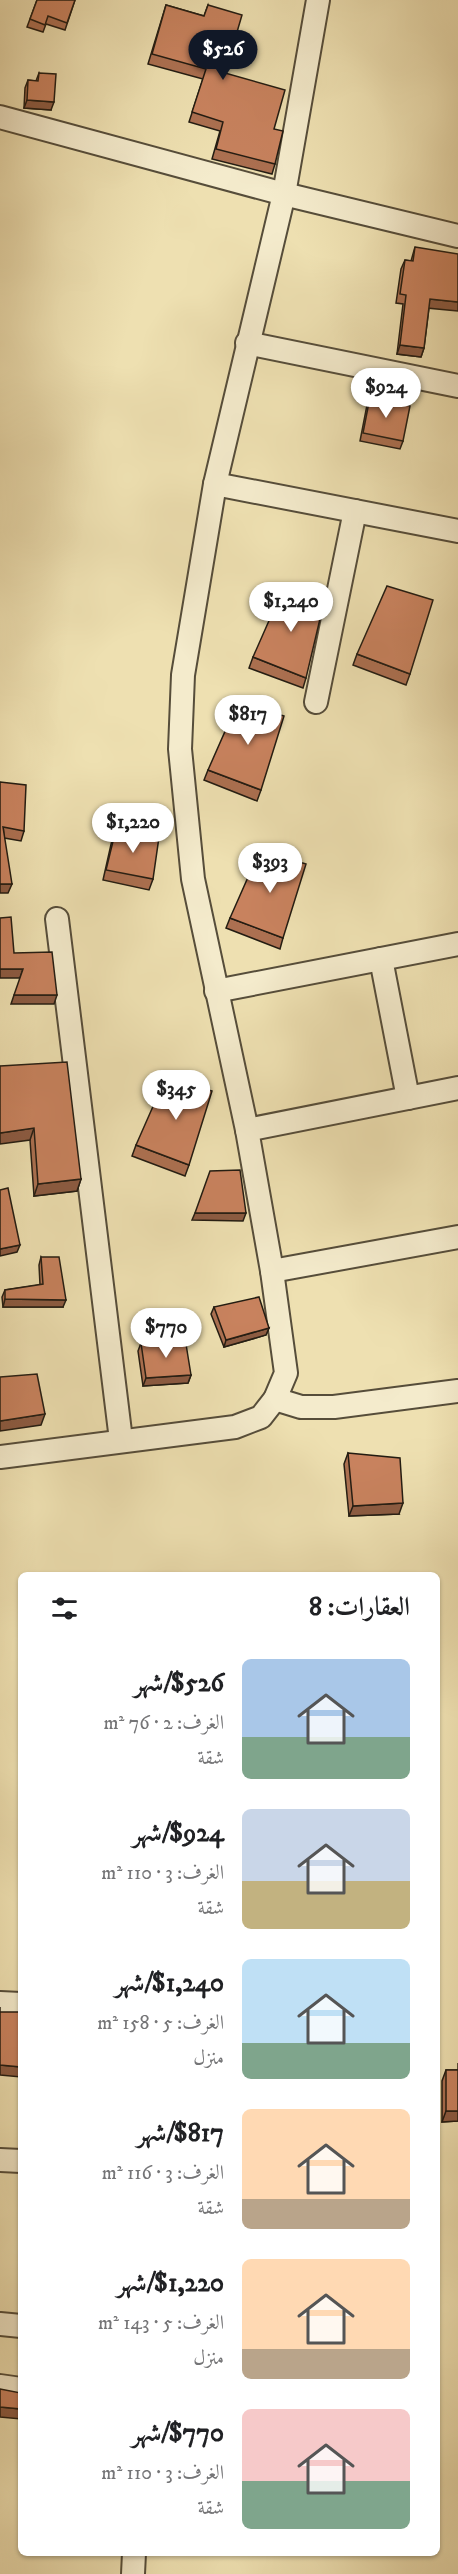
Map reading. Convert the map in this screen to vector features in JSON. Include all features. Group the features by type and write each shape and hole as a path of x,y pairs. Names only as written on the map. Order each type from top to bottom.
{"street":[{"path":"0,1457 235,1427 261,1417 275,1400 286,1373 272,1271 248,1130 193,879 180,748 183,675 215,484 284,194 318,0"},
{"path":"0,117 284,194 458,236"},
{"path":"247,343 458,386"},
{"path":"215,484 458,531"},
{"path":"316,702 355,511"},
{"path":"57,919 122,1440"},
{"path":"216,991 458,944"},
{"path":"381,959 408,1098"},
{"path":"248,1130 458,1088"},
{"path":"272,1271 458,1236"},
{"path":"275,1400 301,1407 334,1407 458,1391"},
{"path":"0,2003 18,2004"},
{"path":"0,2160 18,2160"},
{"path":"0,2324 18,2326"},
{"path":"0,2386 18,2389"},
{"path":"133,2574 134,2556"}],"building":[{"path":"37,0 75,0 67,23 48,16 45,25 30,19"},
{"path":"166,5 204,16 208,5 242,15 225,73 285,90 274,129 283,131 275,164 216,149 223,122 192,112 206,69 152,54"},
{"path":"39,73 56,74 54,102 27,100 28,80 38,81"},
{"path":"415,247 458,254 458,302 430,299 424,348 400,345 406,295 400,294 405,260 413,261"},
{"path":"370,397 410,406 403,441 363,433"},
{"path":"387,586 433,600 410,674 357,654"},
{"path":"283,589 324,602 306,678 253,657"},
{"path":"238,702 284,716 261,790 208,770"},
{"path":"0,782 26,785 24,831 3,827 12,884 0,884"},
{"path":"116,829 159,837 153,879 106,870"},
{"path":"260,850 306,864 283,938 230,918"},
{"path":"11,917 14,953 52,952 57,995 14,995 23,969 0,969 0,918"},
{"path":"67,1062 81,1179 38,1184 34,1128 0,1133 0,1066"},
{"path":"166,1077 212,1091 189,1165 136,1145"},
{"path":"240,1170 246,1213 195,1213 210,1171"},
{"path":"8,1188 20,1245 0,1249 0,1190"},
{"path":"41,1257 59,1257 66,1300 5,1299 5,1290 43,1284"},
{"path":"259,1297 269,1328 226,1340 214,1307"},
{"path":"185,1338 191,1375 146,1378 141,1343"},
{"path":"37,1374 45,1414 0,1421 0,1377"},
{"path":"348,1453 400,1458 403,1503 353,1506"},
{"path":"0,2012 18,2012 18,2067 0,2065"},
{"path":"446,2070 458,2070 458,2111 446,2111"},
{"path":"0,2389 18,2392 18,2409 0,2407"}]}
